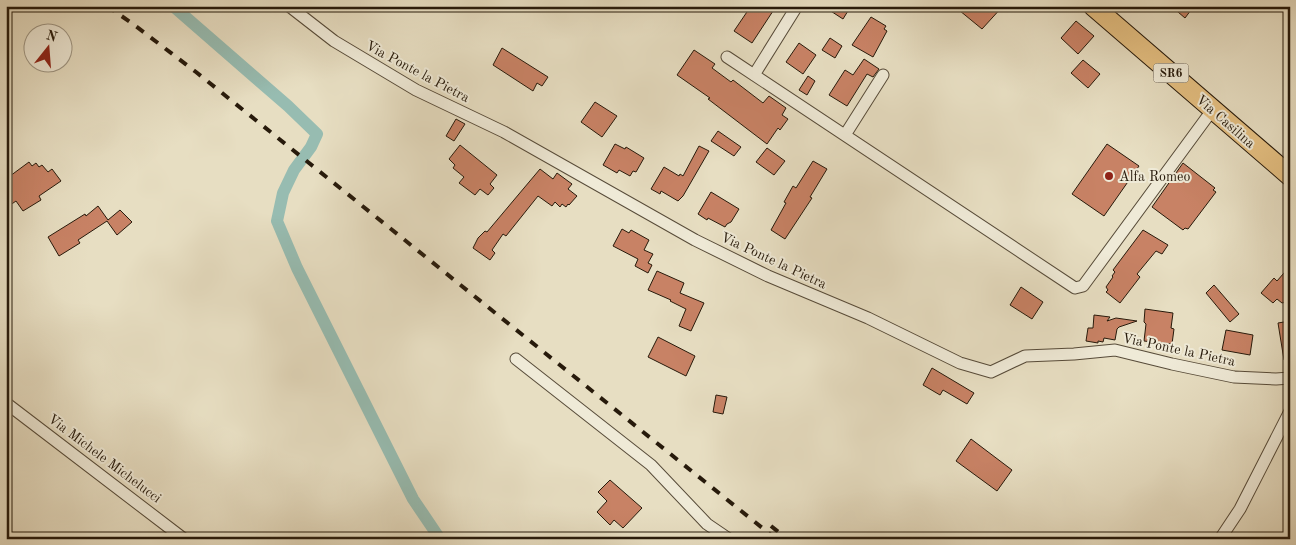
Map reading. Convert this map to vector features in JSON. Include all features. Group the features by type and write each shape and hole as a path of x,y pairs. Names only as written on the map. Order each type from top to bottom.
{"main road":[{"name":"Via Casilina","path":"1093,6 1290,176"}],"street":[{"name":"Via Ponte la Pietra","path":"289,6 334,41 416,90 504,132 695,240 768,276 868,318 960,363 991,372 1025,356 1115,350 1234,377 1290,378"},
{"path":"754,75 797,6"},
{"path":"727,57 1075,288 1083,286 1213,110"},
{"path":"845,135 883,75"},
{"path":"516,360 651,465 707,524 729,539"},
{"name":"Via Michele Michelucci","path":"6,402 184,539"},
{"path":"1220,539 1240,509 1290,411"}],"building":[{"path":"751,6 765,6 773,11 752,43 734,31"},
{"path":"823,6 851,6 843,19"},
{"path":"954,6 1003,6 982,29"},
{"path":"1171,6 1194,6 1185,18"},
{"path":"871,17 886,26 884,29 887,31 873,57 852,45"},
{"path":"1076,21 1094,36 1078,54 1061,38"},
{"path":"830,38 842,46 835,58 822,50"},
{"path":"799,43 816,55 803,74 786,62"},
{"path":"502,48 548,77 542,86 537,83 533,91 493,65"},
{"path":"694,50 715,64 712,68 731,82 733,80 763,103 769,96 786,108 782,115 788,119 780,130 778,128 767,144 708,99 710,98 677,75"},
{"path":"864,59 879,69 873,77 867,74 847,106 829,95 845,70 853,75"},
{"path":"1083,60 1100,74 1088,88 1071,73"},
{"path":"808,76 815,81 807,95 799,90"},
{"path":"595,102 617,116 602,137 581,122"},
{"path":"456,119 465,124 454,141 446,136"},
{"path":"718,131 741,147 734,156 711,141"},
{"path":"615,144 625,149 626,147 644,158 636,172 633,171 630,176 619,170 617,173 603,165"},
{"path":"1107,144 1139,166 1104,216 1072,194"},
{"path":"460,145 497,175 490,184 494,188 488,195 480,189 475,195 459,183 464,177 453,168 455,165 449,159"},
{"path":"699,146 709,151 683,196 678,201 661,191 660,194 651,189 664,167 679,176 680,174 683,176"},
{"path":"767,148 785,161 774,175 756,162"},
{"path":"813,161 827,169 810,197 812,198 785,239 771,230 793,186 796,188"},
{"path":"29,162 32,166 36,163 39,167 42,165 48,172 52,169 61,181 39,196 41,200 23,211 16,201 6,208 6,179"},
{"path":"1183,163 1215,188 1213,190 1216,192 1188,229 1185,228 1183,230 1152,207"},
{"path":"540,169 553,179 557,173 572,184 568,189 577,196 566,207 562,204 560,207 555,202 552,206 538,196 506,236 503,234 492,250 495,253 490,260 473,248 478,238 485,231 487,232"},
{"path":"711,192 739,209 731,222 725,227 708,218 707,220 698,214"},
{"path":"98,206 108,220 120,210 132,222 117,235 107,221 78,240 80,243 59,256 48,237 85,214 86,216"},
{"path":"622,229 629,233 631,230 649,240 644,250 653,254 648,263 652,265 648,273 635,266 638,259 613,246"},
{"path":"1143,230 1168,245 1162,254 1156,251 1137,274 1140,277 1120,303 1106,292 1108,290 1106,287 1113,277 1115,272 1113,270"},
{"path":"1290,266 1290,301 1282,303 1277,299 1273,303 1261,293 1274,278 1277,281"},
{"path":"657,271 684,283 680,293 704,303 691,331 679,326 686,309 648,290"},
{"path":"1214,285 1239,314 1230,322 1206,293"},
{"path":"1021,287 1043,302 1032,319 1010,305"},
{"path":"1145,309 1173,313 1171,328 1174,329 1172,344 1144,341"},
{"path":"1094,315 1110,317 1107,321 1116,318 1137,321 1119,327 1115,340 1104,338 1103,342 1098,341 1098,343 1086,341 1088,328 1093,328"},
{"path":"1290,321 1290,359 1284,360 1278,323"},
{"path":"1226,330 1253,335 1250,355 1222,350"},
{"path":"658,337 695,356 686,376 648,357"},
{"path":"932,368 974,393 967,404 943,390 940,395 923,385"},
{"path":"716,395 727,397 723,414 713,412"},
{"path":"971,439 1012,470 997,491 956,461"},
{"path":"610,480 642,508 623,528 614,520 610,525 597,512 607,501 598,492"}],"waterway":[{"path":"173,6 288,106 317,134 311,147 294,170 283,193 277,221 297,268 413,499 440,539"}],"railway":[{"path":"107,6 196,72 776,539"},
{"path":"771,526 787,539"}],"place":[{"name":"Alfa Romeo","path":"1109,176"}]}
